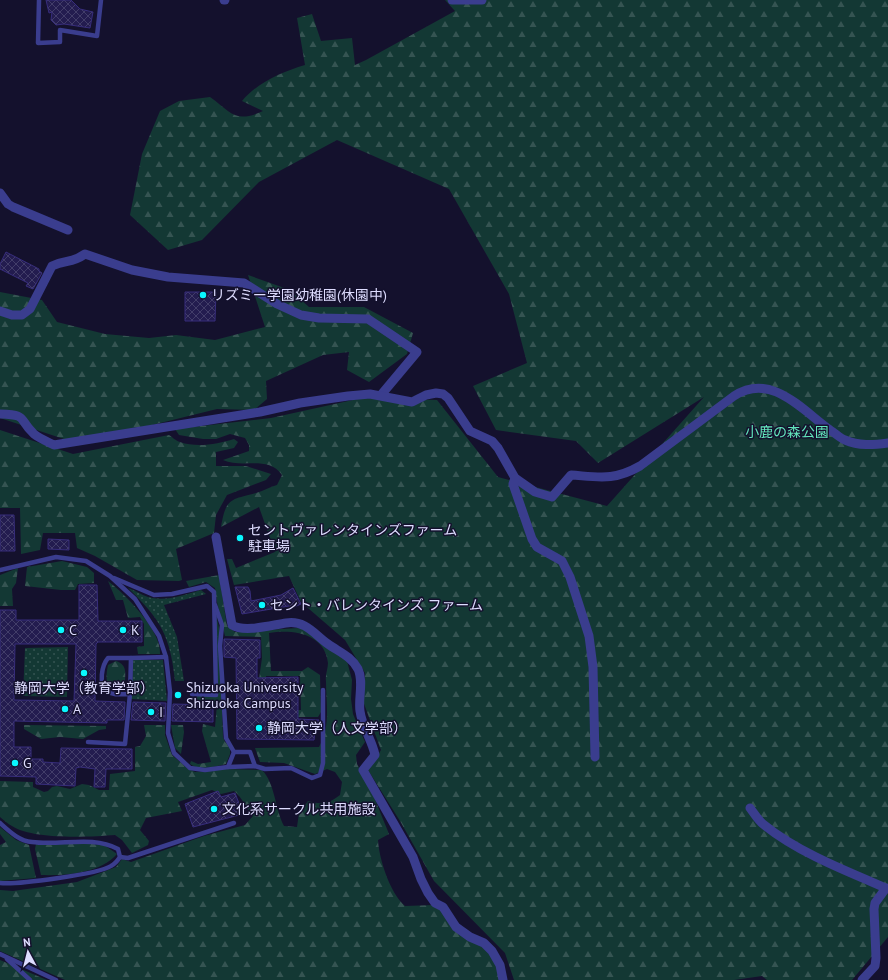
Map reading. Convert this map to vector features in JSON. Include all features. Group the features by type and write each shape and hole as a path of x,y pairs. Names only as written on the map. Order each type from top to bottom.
{"street":[{"path":"452,0 482,0"},
{"path":"0,193 8,204 13,207 68,230"},
{"path":"0,311 12,315 22,316 30,309 52,266 58,263 76,260 85,254 132,270 161,276 193,280 244,283 277,304 300,315 319,318 368,319 417,352 381,395"},
{"path":"0,414 13,414 22,417 34,434 54,445 260,412 300,403 370,394 381,395 405,402 412,402 426,395 436,393 443,394 448,398 470,431 492,441 498,448 515,478 535,492 552,497 571,475 607,478 626,474 640,466 744,389 758,387 780,392 843,440 857,444 888,443"},
{"path":"515,478 513,484 532,539 537,547 562,561 570,578 590,636 593,667 595,757"},
{"path":"216,537 232,625 236,628 245,629 293,622 305,626 319,635 326,643 348,656 358,669 360,676 360,710 363,725 375,755 363,770 413,857 420,879 428,893 435,902 443,907 456,927 470,937 484,943 492,951 500,964 503,980"},
{"path":"750,808 762,823 778,835 843,871 886,888 875,903 874,909 875,966 862,980"}],"lane":[{"path":"39,0 38,43 60,42 60,30 96,36 101,0"},
{"path":"0,570 56,557 86,561 110,576 154,595 172,594 207,586 214,592 216,695 192,694"},
{"path":"110,576 135,599 159,636 166,657 170,692 168,733 174,753 190,768 205,770 255,766 265,769 291,768 312,778 320,775 323,763 323,690"},
{"path":"213,598 222,625 220,646 226,738 234,752"},
{"path":"130,694 113,694 107,691 102,684 104,663 108,658 166,657"},
{"path":"88,742 125,744 130,694 131,658"},
{"path":"234,752 250,752 255,766"},
{"path":"228,767 234,752"},
{"path":"0,823 17,837 31,842 106,843 118,849 120,857"},
{"path":"120,857 128,858 234,823"},
{"path":"0,883 72,876 111,866 120,857"},
{"path":"1,954 30,980"},
{"path":"1,954 56,980"}],"green space":[{"name":"小鹿の森公園","path":"445,0 888,0 888,937 852,980 767,980 762,976 734,980 514,980 505,953 434,881 400,821 368,770 381,750 363,701 365,673 345,640 301,602 289,576 234,585 227,559 232,559 236,568 275,552 259,507 221,527 227,505 240,497 277,485 282,475 270,465 238,463 223,460 249,451 249,445 245,438 230,434 216,439 203,439 179,435 175,429 271,418 362,398 437,400 498,477 607,506 704,397 598,463 576,441 496,430 473,386 527,363 509,294 449,189 337,140 259,182 202,240 168,250 130,215 142,154 160,111 179,101 210,97 234,114 239,116 254,115 263,111 242,101 248,94 271,78 305,65 297,18 312,14 321,41 352,38 355,65 455,11"},
{"path":"248,275 290,290 309,307 364,307 413,333 407,354 369,382 347,370 349,352 323,355 266,381 267,399 254,410 217,409 148,426 67,440 0,418 0,292 42,300 57,322 105,334 149,338 176,335 215,340 265,327"},
{"path":"0,430 73,454 169,435 176,440 193,445 214,444 234,439 238,442 234,448 216,452 216,466 246,466 271,474 266,480 227,495 216,515 214,533 176,549 182,580 137,580 95,556 77,548 75,533 43,533 40,550 21,554 20,508 0,508"},
{"path":"62,561 87,567 94,573 94,583 78,584 75,590 25,586 27,567"},
{"path":"18,568 16,583 12,589 13,606 0,606 0,575"},
{"path":"219,575 227,626 235,632 298,628 306,630 347,661 352,680 351,699 353,714 365,742 356,755 357,764 374,797 389,834 378,840 383,866 390,884 405,906 434,905 483,944 497,965 500,980 65,980 0,951 0,890 13,891 77,882 116,867 122,859 131,862 204,836 245,825 253,816 234,791 221,794 212,790 178,802 182,811 146,818 140,830 149,841 148,845 132,853 122,840 115,835 77,837 47,836 34,834 12,826 0,817 0,781 33,782 33,787 44,792 48,791 52,787 57,786 70,789 82,784 89,785 99,790 109,790 110,774 135,771 135,747 140,746 146,736 144,725 165,725 165,735 172,755 187,768 195,772 225,769 262,770 270,782 284,826 297,827 299,813 308,801 325,803 340,795 342,782 335,772 327,769 315,774 284,763 260,762 255,748 319,747 323,739 326,723 326,679 328,663 326,653 321,645 306,635 288,632 269,633 271,671 302,671 308,667 320,675 321,712 318,717 281,717 266,711 301,710 300,676 266,676 266,687 258,686 262,658 261,637 225,636 215,588 206,582 189,587 186,581"},
{"path":"108,581 124,595 149,624 159,645 160,654 138,654 137,647 144,646 144,624 140,617 128,618 123,600 116,600"},
{"path":"128,588 145,596 161,599 201,590 206,594 164,605 177,637 184,681 175,681 167,640 156,619"},
{"path":"215,609 219,628 223,737 225,742 230,746 230,754 226,764 202,768 190,764 191,761 198,764 211,762 202,731 203,724 215,727 217,704 197,702 197,696 217,696"},
{"path":"68,647 67,697 23,696 25,648"},
{"path":"133,660 163,660 167,701 131,699"},
{"path":"116,661 124,667 125,670 125,685 118,691 110,688 107,681 108,665"},
{"path":"24,725 106,726 106,729 99,730 83,739 60,737 41,739 24,729"},
{"path":"171,725 183,725 184,732 181,754 175,748"},
{"path":"0,827 16,840 29,845 36,878 0,881 0,845 6,842 0,834"},
{"path":"80,843 104,845 117,854 102,865 82,872 60,875 41,875 35,849 36,844"},
{"path":"0,960 47,980 0,980"}],"building":[{"path":"46,0 71,0 80,9 93,12 90,28 64,24 56,25 51,20 52,12 49,13"},
{"path":"6,252 39,269 42,273 33,289 26,286 28,283 0,269 0,264"},
{"path":"185,292 216,292 215,321 185,321"},
{"path":"0,515 14,515 15,551 0,551"},
{"path":"48,539 69,540 69,550 48,549"},
{"path":"79,585 97,585 98,621 142,621 142,642 98,642 96,644 95,701 125,702 124,720 107,720 107,723 14,721 14,747 31,747 31,759 43,759 43,762 60,763 61,748 132,749 132,769 106,769 105,787 94,787 95,769 80,767 76,768 75,786 36,784 36,777 0,776 0,610 16,610 16,620 79,620","holes":["15,644 76,644 74,701 14,700"]},
{"path":"235,587 248,587 251,601 281,595 293,588 301,604 290,609 289,606 242,614"},
{"path":"224,639 260,640 260,658 257,658 257,678 298,677 298,719 319,720 318,731 315,731 314,740 237,739 236,658 224,657"},
{"path":"133,702 166,703 165,721 131,720"},
{"path":"173,704 213,705 213,722 172,721"},
{"name":"文化系サークル共用施設","path":"218,791 221,797 235,793 243,814 193,827 185,804"}],"place":[{"name":"リズミー学園幼稚園(休園中)","path":"203,295"},
{"name":"セントヴァレンタインズファーム 駐車場","path":"240,538"},
{"name":"セント・バレンタインズ ファーム","path":"262,605"},
{"name":"C","path":"61,630"},
{"name":"K","path":"123,630"},
{"name":"静岡大学（教育学部）","path":"84,673"},
{"name":"Shizuoka University Shizuoka Campus","path":"178,695"},
{"name":"A","path":"65,709"},
{"name":"I","path":"151,712"},
{"name":"静岡大学（人文学部）","path":"259,728"},
{"name":"G","path":"15,763"},
{"name":"文化系サークル共用施設","path":"214,809"}]}
